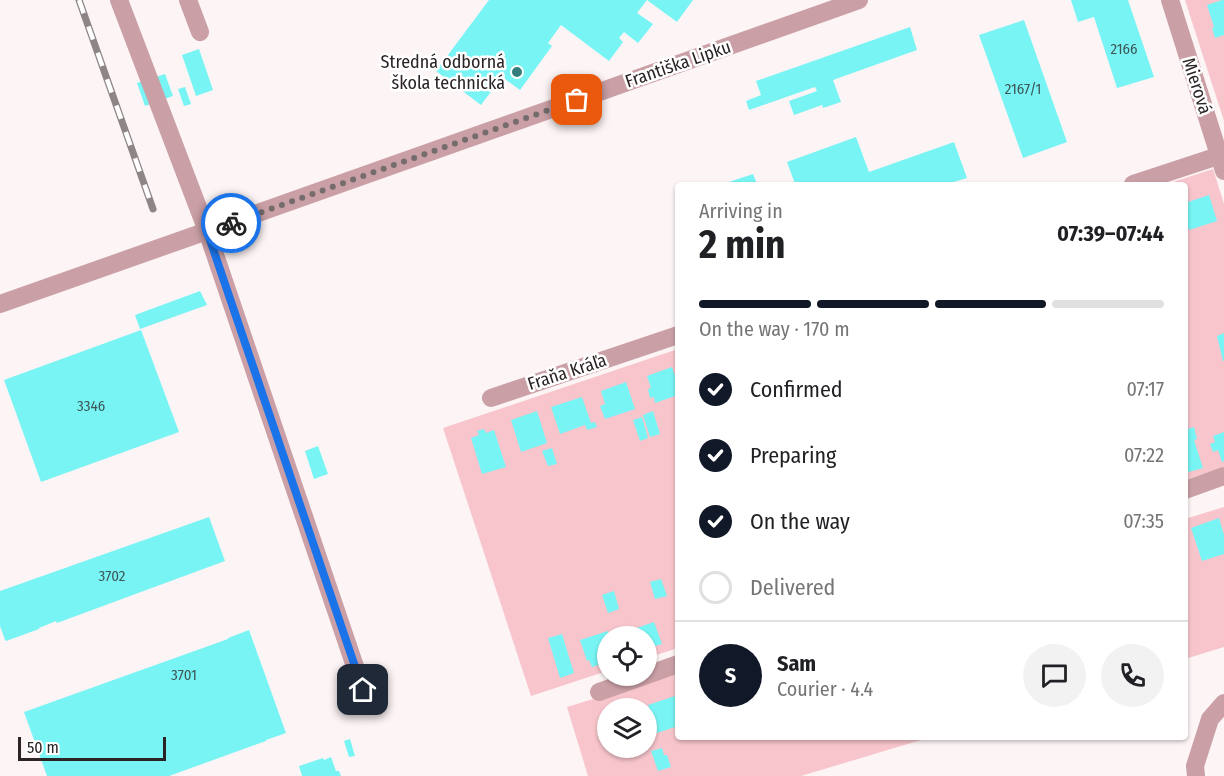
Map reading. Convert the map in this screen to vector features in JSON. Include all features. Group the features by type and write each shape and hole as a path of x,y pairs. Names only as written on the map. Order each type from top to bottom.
{"street":[{"path":"119,0 207,231 363,690"},
{"path":"188,0 200,32"},
{"name":"Františka Lipku","path":"0,304 859,0"},
{"name":"Mierová","path":"1170,0 1222,161"},
{"path":"1141,182 1222,161"},
{"name":"Fraňa Kráľa","path":"491,398 675,336"},
{"path":"1188,489 1224,476"},
{"path":"599,692 675,665"},
{"path":"1196,776 1194,766 1210,719 1224,703"}],"shaded area":[{"path":"1185,0 1224,0 1224,121"},
{"path":"1213,169 1224,204 1224,467 1188,479 1188,182 1173,182"},
{"path":"675,350 675,649 657,655 657,626 597,626 597,674 531,696 443,428"},
{"path":"1224,507 1224,647 1188,658 1188,518"},
{"path":"675,674 675,740 921,740 801,776 588,776 567,707 636,686 657,686 657,679"}],"building":[{"path":"489,0 647,0 637,13 653,24 638,43 624,32 619,38 623,42 609,61 561,25 548,43 552,46 520,90 502,77 481,105 436,71"},
{"path":"647,0 693,0 677,22"},
{"path":"1071,0 1128,0 1154,77 1117,88 1094,17 1078,22"},
{"path":"1224,0 1224,35 1215,38 1207,5"},
{"path":"1024,20 1067,142 1023,158 979,35"},
{"path":"910,27 917,50 833,80 841,102 823,108 822,105 794,115 789,101 817,91 815,87 749,110 746,101 761,95 756,81"},
{"path":"199,49 213,90 196,96 182,55"},
{"path":"165,74 173,96 145,106 137,83"},
{"path":"185,87 191,104 184,106 178,89"},
{"path":"856,137 869,172 954,142 967,178 954,182 794,182 787,162"},
{"path":"753,174 756,182 729,182"},
{"path":"1209,195 1217,221 1189,230 1188,202"},
{"path":"200,291 207,305 140,329 135,315"},
{"path":"141,330 179,432 41,482 4,380"},
{"path":"1224,333 1224,361 1223,361 1217,336"},
{"path":"672,367 675,376 675,396 655,403 654,397 650,398 648,389 651,388 647,376"},
{"path":"626,382 635,409 605,419 600,406 605,404 601,391"},
{"path":"582,397 591,423 595,422 597,427 587,430 585,425 560,434 551,407"},
{"path":"537,411 547,443 521,452 511,420"},
{"path":"653,411 660,434 650,437 643,415"},
{"path":"642,417 648,438 640,441 633,420"},
{"path":"1194,427 1197,439 1194,440 1203,468 1188,472 1188,429"},
{"path":"484,429 486,433 494,430 506,467 482,474 471,438 479,435 477,431"},
{"path":"1224,432 1224,461 1222,462 1218,450 1213,452 1210,444 1215,442 1213,436"},
{"path":"318,446 328,474 314,479 305,451"},
{"path":"552,448 557,464 548,466 542,451"},
{"path":"209,517 225,561 5,640 0,626 0,591"},
{"path":"1219,518 1224,535 1224,554 1202,561 1191,528"},
{"path":"661,579 667,596 655,599 650,582"},
{"path":"614,591 619,609 608,613 602,595"},
{"path":"654,622 655,626 642,626"},
{"path":"249,630 286,733 169,776 47,776 24,712"},
{"path":"657,630 662,644 657,646"},
{"path":"562,634 574,673 560,678 548,638"},
{"path":"597,635 597,665 592,667 589,660 587,661 580,640"},
{"path":"675,696 675,727 657,733 657,702"},
{"path":"350,739 355,756 349,757 344,741"},
{"path":"662,748 671,767 658,771 653,758 657,758 657,749"},
{"path":"331,757 336,771 339,771 341,776 302,776 299,766"}],"railway":[{"path":"79,0 153,209"}],"way so far":[{"path":"231,223 577,100"}],"place":[{"name":"Stredná odborná škola technická","path":"517,72"}],"route":[{"path":"231,223 207,231 363,690"}]}
